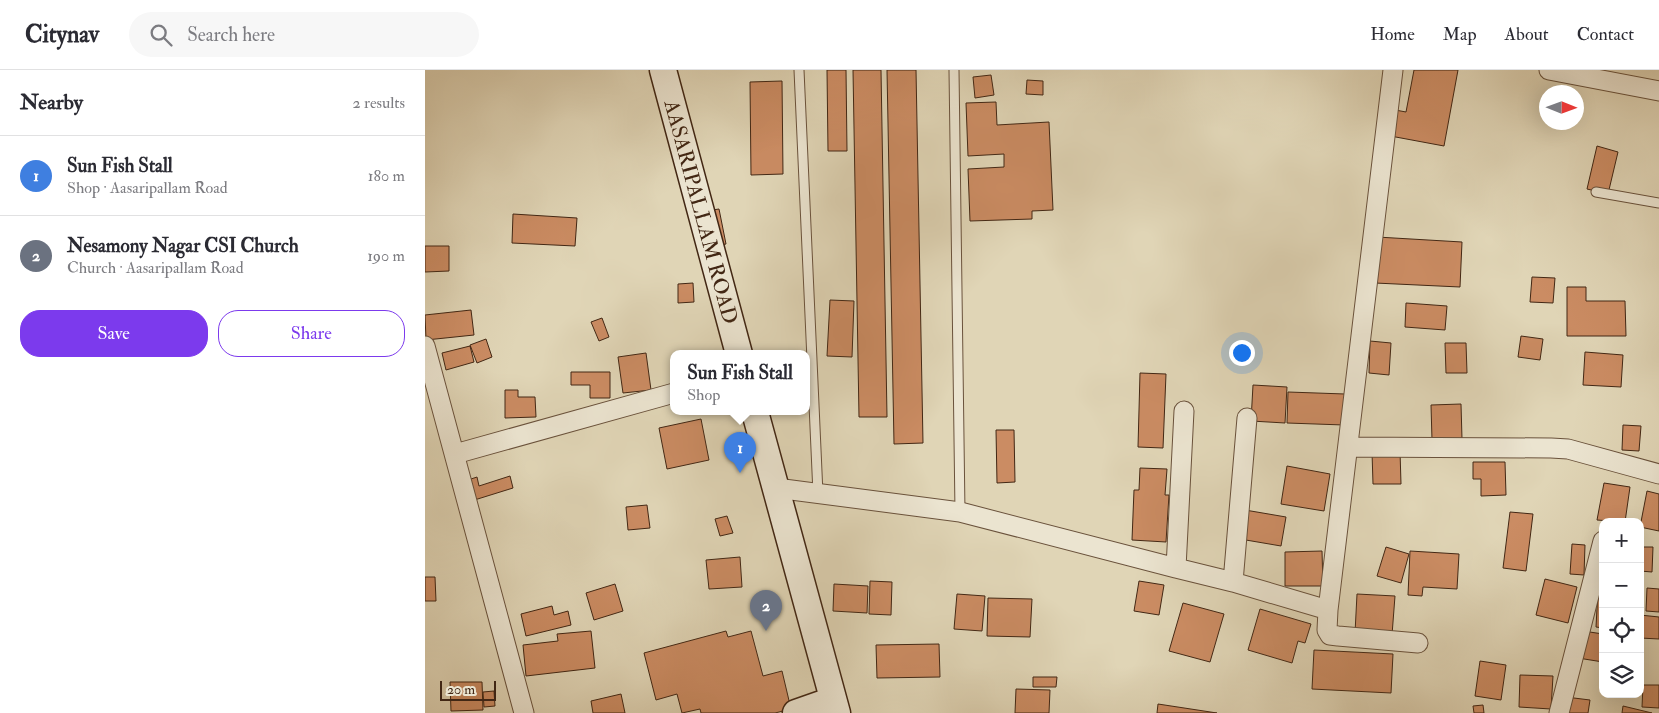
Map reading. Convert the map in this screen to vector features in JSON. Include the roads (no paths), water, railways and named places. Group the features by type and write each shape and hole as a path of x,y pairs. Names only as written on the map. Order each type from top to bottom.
{"main road":[{"name":"AASARIPALLAM ROAD","path":"663,70 738,350"},
{"path":"756,415 835,707 796,713"}],"street":[{"path":"1393,70 1362,317 1327,630 1330,635 1417,642"},
{"path":"1549,70 1659,91"},
{"path":"425,346 524,713"},
{"path":"455,454 670,395"},
{"path":"1176,568 1184,411"},
{"path":"1233,582 1247,418"},
{"path":"1348,447 1568,449 1659,474"},
{"path":"776,488 960,512 1233,582 1328,610"},
{"path":"1559,713 1599,557"}],"lane":[{"path":"799,70 818,494"},
{"path":"954,70 960,512"},
{"path":"1596,192 1659,203"}],"place":[{"name":"Sun Fish Stall","path":"740,473"},
{"name":"Nesamony Nagar CSI Church","path":"766,631"}]}
